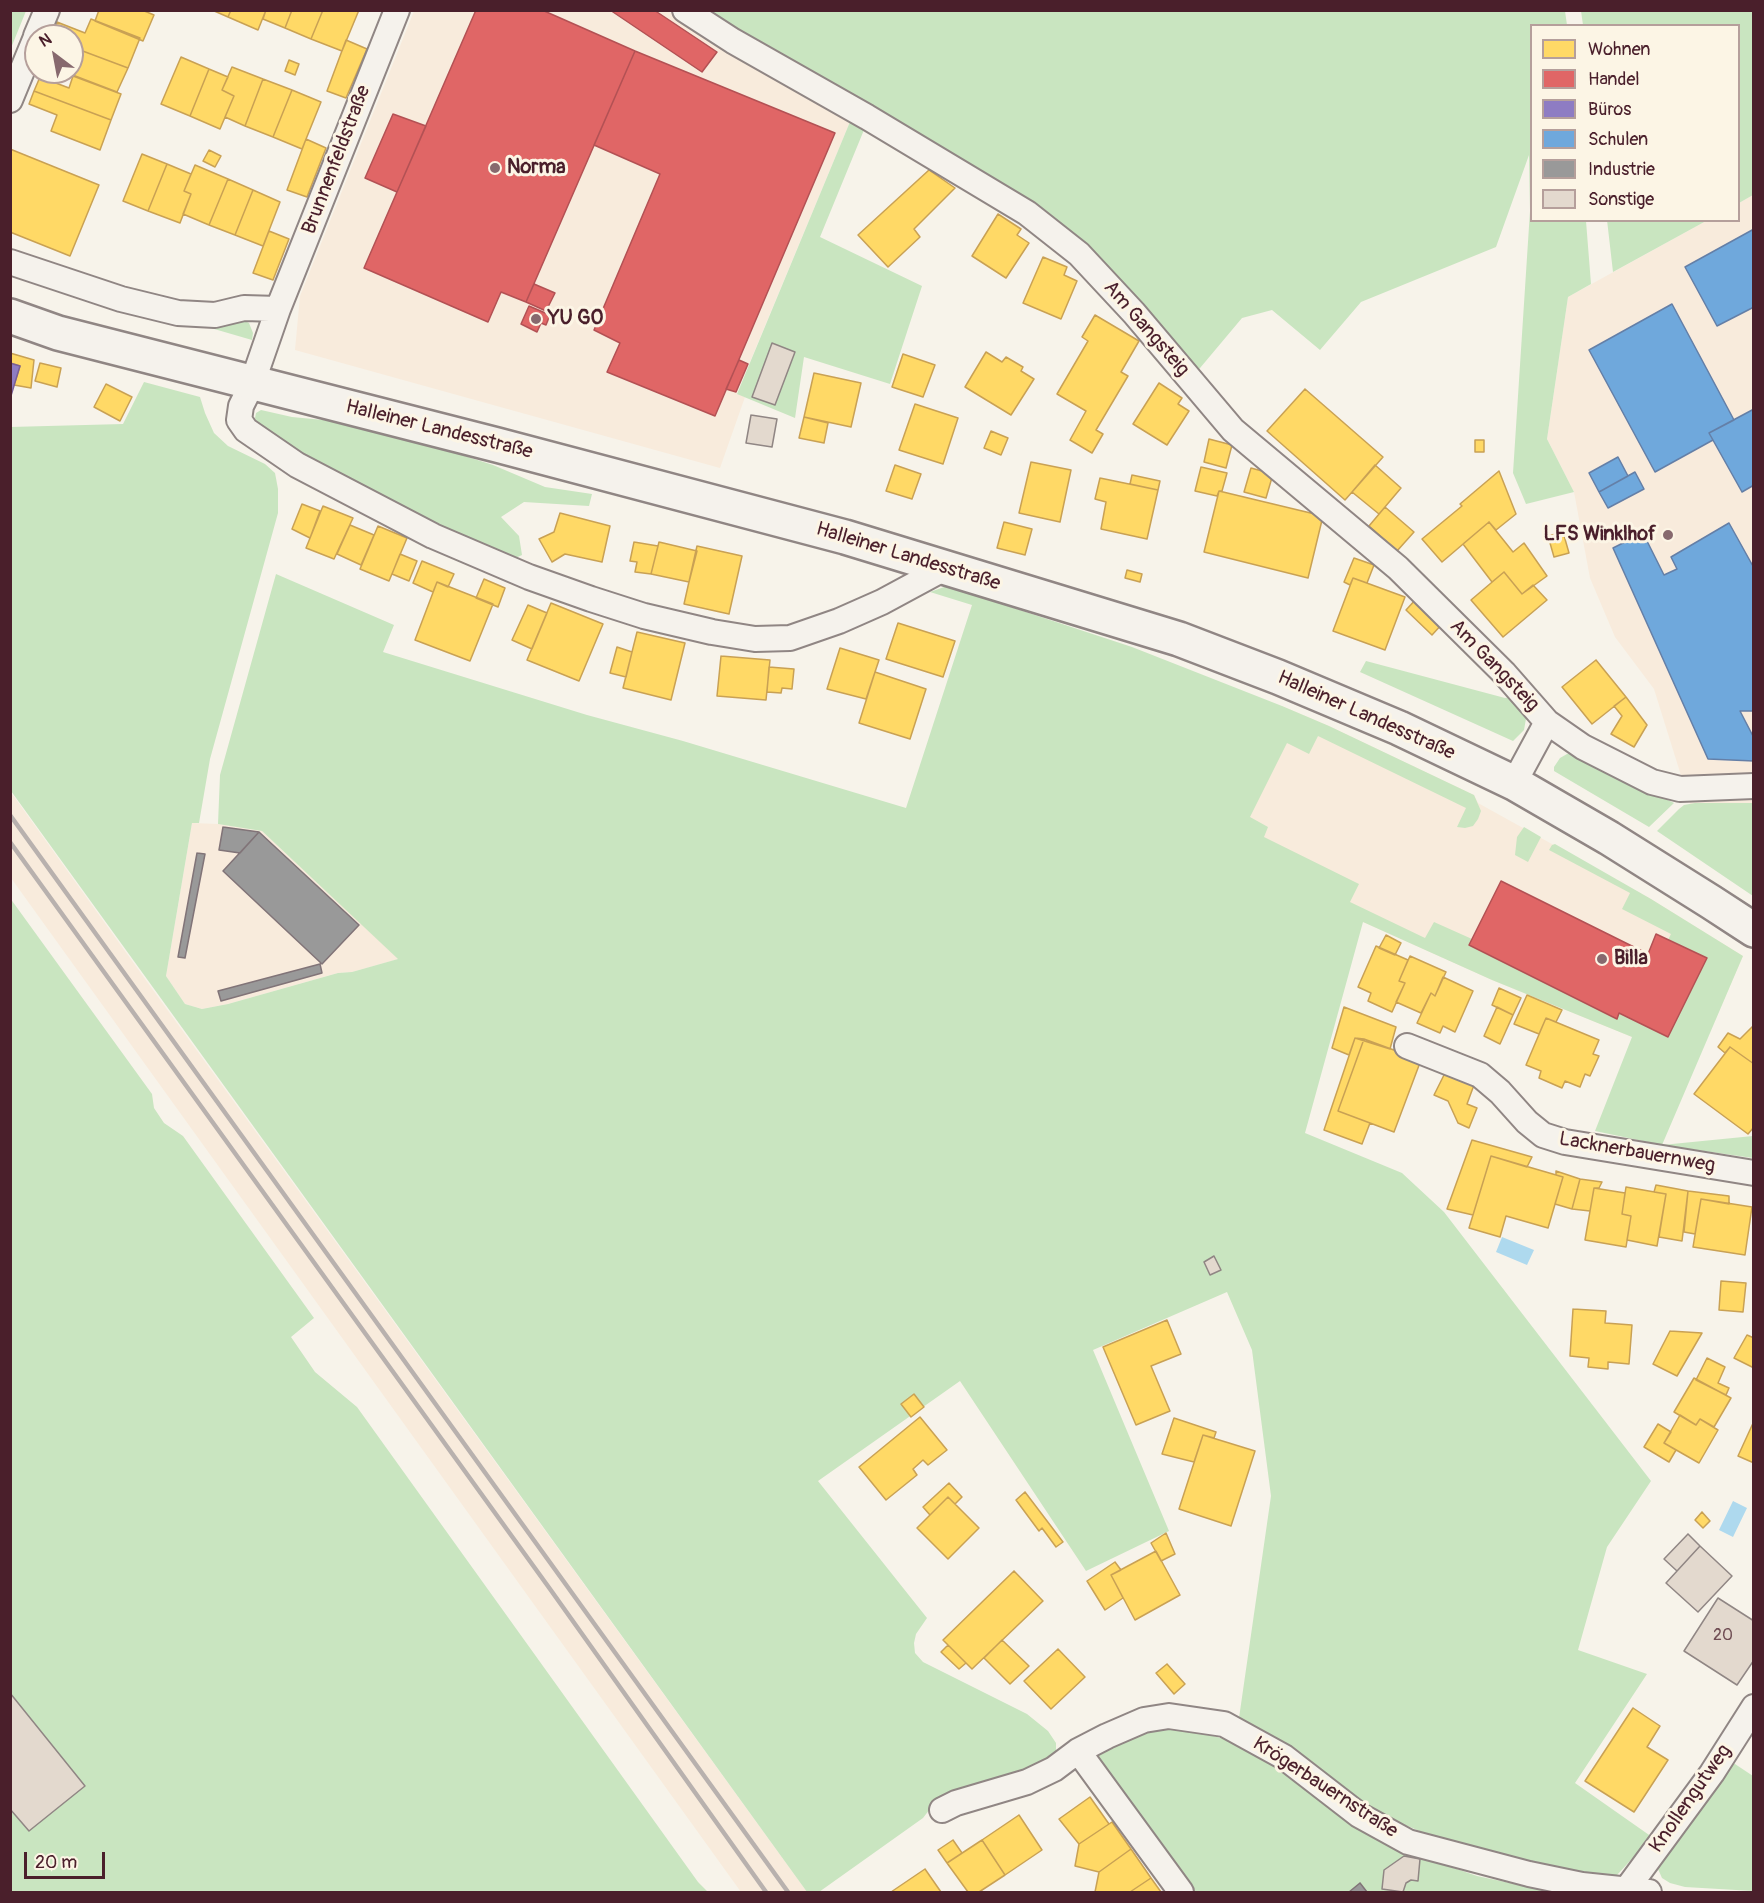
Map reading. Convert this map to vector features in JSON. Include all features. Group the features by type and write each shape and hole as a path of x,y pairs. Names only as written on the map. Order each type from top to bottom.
{"main road":[{"name":"Halleiner Landesstraße","path":"10,316 58,333 825,531 1179,639 1278,677 1399,728 1514,783 1628,849 1754,930"}],"street":[{"path":"41,24 47,10"},
{"name":"Brunnenfeldstraße","path":"397,10 278,309 252,384 241,406 239,420 246,430 297,465 433,537 529,577 644,616 712,632 755,639 790,638 839,621 882,602 945,568"},
{"name":"Am Gangsteig","path":"686,10 733,41 867,117 1027,213 1079,254 1134,313 1233,430 1398,568 1504,673 1547,722 1582,747 1652,782 1680,789 1754,786"},
{"path":"10,100 24,66"},
{"path":"10,261 121,299 178,313 215,315 244,308 278,309"},
{"path":"1514,783 1547,722"},
{"name":"Lacknerbauernweg","path":"1407,1046 1480,1075 1543,1135 1565,1142 1754,1173"},
{"name":"Knollengutweg","path":"1637,1891 1754,1707"},
{"name":"Krögerbauernstraße","path":"942,1810 956,1803 1027,1782 1054,1769 1078,1751 1107,1736 1144,1720 1169,1716 1224,1724 1284,1757 1359,1815 1408,1842 1529,1874 1582,1885 1637,1891"},
{"path":"1078,1751 1181,1893"}],"shaded area":[{"path":"414,11 668,11 705,36 852,117 737,393 745,397 720,468 295,350 300,296"},
{"name":"LFS Winklhof","path":"1753,195 1753,896 1694,817 1654,689 1615,637 1590,578 1574,492 1547,439 1568,297 1704,222 1740,222 1740,202"},
{"path":"1282,706 1474,795 1478,803 1651,899 1743,956 1696,1063 1492,980 1363,922 1236,825"},
{"path":"10,791 807,1892 741,1892 11,878"},
{"path":"192,823 218,824 262,831 399,959 352,972 338,973 228,1004 202,1009 185,1004 166,976"}],"green space":[{"path":"10,11 26,11 11,48"},
{"path":"703,11 1565,11 1567,24 1530,24 1530,211 1529,155 1496,247 1361,302 1320,350 1272,310 1242,318 1195,374 1085,248"},
{"path":"1581,11 1753,11 1753,195 1740,202 1740,24 1583,24"},
{"path":"852,117 866,125 820,237 922,286 890,384 804,357 795,418 737,394"},
{"path":"1530,211 1530,222 1586,222 1591,284 1568,297 1547,439 1574,492 1526,504 1513,473"},
{"path":"1607,222 1704,222 1613,272"},
{"path":"243,320 249,323 253,333 252,340 197,324"},
{"path":"144,382 200,397 214,433 228,446 265,464 275,473 278,489 278,513 210,759 199,823 192,823 166,976 185,1004 202,1009 228,1004 338,973 352,972 398,959 262,831 218,824 220,775 276,574 394,625 383,652 587,715 683,741 906,808 972,605 930,592 947,586 1132,647 1282,706 1474,795 1481,811 1478,819 1473,826 1457,827 1466,808 1318,736 1309,754 1287,743 1250,817 1268,827 1264,837 1359,884 1350,902 1425,938 1434,922 1472,939 1469,945 1617,1019 1619,1013 1668,1037 1707,958 1668,940 1671,934 1622,909 1630,893 1549,850 1555,844 1651,899 1743,956 1662,1145 1595,1131 1632,1037 1492,980 1363,922 1305,1133 1402,1173 1444,1212 1651,1481 1607,1547 1578,1650 1647,1674 1575,1783 1652,1837 1617,1875 1593,1877 1443,1841 1363,1807 1238,1725 1271,1496 1252,1350 1227,1292 1093,1350 1169,1531 1086,1571 960,1381 818,1481 927,1618 916,1634 915,1653 923,1662 1027,1714 1048,1731 1056,1743 1056,1753 1004,1780 933,1805 923,1818 819,1892 807,1892 11,791 10,427 123,424"},
{"path":"261,410 292,417 365,424 493,465 545,487 592,494 589,506 524,502 501,517 519,536 522,555 513,559 428,522 310,459 258,425 255,418 256,413"},
{"path":"1366,661 1505,698 1510,697 1527,713 1524,730 1513,741 1360,672"},
{"path":"1573,754 1674,803 1649,827 1554,771 1560,758"},
{"path":"1753,803 1753,896 1657,831 1684,805"},
{"path":"1524,827 1541,837 1528,862 1515,855 1517,837"},
{"path":"10,898 152,1094 154,1108 164,1123 183,1136 314,1318 291,1337 315,1372 357,1407 698,1882 708,1892 11,1892"},
{"path":"1753,1136 1753,1158 1662,1145"},
{"path":"1189,1729 1238,1743 1402,1850 1477,1876 1553,1892 1195,1892 1097,1756 1099,1752 1147,1731"},
{"path":"1729,1760 1753,1776 1753,1891 1685,1887 1670,1883 1662,1878 1658,1869 1660,1860"}],"water":[{"path":"1502,1237 1534,1250 1527,1265 1496,1252"},
{"path":"1733,1501 1747,1508 1733,1537 1719,1530"}],"building: Wohnen":[{"path":"99,10 142,10 154,15 143,41 95,21"},
{"path":"212,10 231,10 228,17"},
{"path":"231,10 266,10 258,30 228,17"},
{"path":"266,10 292,10 285,28 263,19"},
{"path":"292,10 323,10 311,39 285,28"},
{"path":"323,10 359,10 342,51 311,39"},
{"path":"91,19 140,38 128,68 84,52 85,33"},
{"path":"346,40 367,49 346,98 327,91"},
{"path":"84,52 128,68 117,92 84,79"},
{"path":"181,57 209,69 190,116 161,104"},
{"path":"289,60 299,64 295,75 285,71"},
{"path":"232,67 263,79 245,126 225,117 234,96 222,90"},
{"path":"209,69 228,77 222,90 234,96 220,129 190,116"},
{"path":"263,79 292,90 273,137 245,126"},
{"path":"84,80 121,94 111,120 34,91 37,84 58,84 69,88 70,84 84,84"},
{"path":"292,90 321,102 302,149 273,137"},
{"path":"34,91 111,120 100,150 51,131 57,115 29,104"},
{"path":"306,139 326,148 307,197 287,190"},
{"path":"10,149 99,185 70,256 10,232"},
{"path":"209,150 221,156 215,167 203,161"},
{"path":"142,154 167,164 148,211 123,201"},
{"path":"167,164 191,174 184,191 191,194 180,223 148,211"},
{"path":"195,165 228,179 209,225 183,214 191,194 184,191"},
{"path":"929,170 955,188 914,229 920,237 888,267 858,235"},
{"path":"228,179 253,190 235,235 209,225"},
{"path":"253,190 280,202 263,246 235,235"},
{"path":"998,214 1021,229 1017,235 1029,243 1006,278 972,256"},
{"path":"269,231 289,239 273,280 253,273"},
{"path":"1043,257 1067,267 1064,275 1077,281 1061,319 1023,303"},
{"path":"1095,315 1139,341 1121,372 1128,376 1096,430 1103,434 1092,453 1070,440 1086,411 1057,394 1088,341 1082,337"},
{"path":"986,352 1002,362 1006,357 1023,367 1021,371 1034,379 1011,415 965,387"},
{"path":"10,353 34,360 31,388 14,385 20,366 10,363"},
{"path":"903,354 935,365 923,397 892,387"},
{"path":"40,363 61,368 57,387 35,381"},
{"path":"814,373 861,383 851,427 804,417"},
{"path":"1159,383 1182,398 1178,404 1189,411 1167,445 1133,424"},
{"path":"106,384 132,397 120,421 94,407"},
{"path":"1305,389 1383,457 1345,500 1267,431"},
{"path":"915,404 958,418 943,464 899,450"},
{"path":"804,417 828,423 824,443 799,438"},
{"path":"991,431 1008,438 1001,455 984,448"},
{"path":"1209,439 1232,445 1226,468 1204,462"},
{"path":"1475,440 1484,440 1484,452 1475,452"},
{"path":"1031,462 1071,470 1060,522 1019,513"},
{"path":"895,465 921,474 912,499 886,491"},
{"path":"1375,465 1401,488 1379,514 1352,492"},
{"path":"1201,467 1227,473 1222,491 1219,491 1217,496 1195,491"},
{"path":"1251,468 1273,474 1266,498 1244,492"},
{"path":"1499,471 1516,514 1496,530 1489,522 1442,562 1422,539"},
{"path":"1132,475 1160,481 1158,490 1130,484"},
{"path":"1100,478 1158,490 1147,539 1101,529 1106,502 1095,499"},
{"path":"1219,491 1323,516 1308,578 1204,552"},
{"path":"302,504 320,511 310,538 292,529"},
{"path":"323,506 353,518 334,559 306,548"},
{"path":"1385,507 1414,532 1397,551 1369,526"},
{"path":"560,513 610,526 602,562 565,554 552,562 539,539 554,532"},
{"path":"1004,522 1032,529 1025,555 997,548"},
{"path":"1489,522 1513,552 1524,543 1547,576 1522,594 1504,572 1492,582 1463,544"},
{"path":"350,525 374,535 361,565 337,554"},
{"path":"378,526 407,538 389,581 360,569"},
{"path":"1563,532 1569,553 1554,557 1548,536"},
{"path":"634,542 658,546 651,574 635,572 637,562 630,561"},
{"path":"659,542 697,551 689,582 651,574"},
{"path":"697,546 742,556 729,614 684,604"},
{"path":"400,554 417,561 409,581 392,574"},
{"path":"1354,558 1374,565 1367,583 1353,578 1350,585 1344,582"},
{"path":"422,561 454,574 448,587 437,582 433,592 413,583"},
{"path":"1127,570 1142,574 1140,582 1125,578"},
{"path":"1504,572 1522,594 1533,585 1547,600 1503,637 1471,600"},
{"path":"1353,578 1405,597 1385,650 1333,631"},
{"path":"484,579 505,588 498,607 476,598"},
{"path":"437,582 493,604 470,661 415,640"},
{"path":"1417,598 1443,623 1432,635 1406,610"},
{"path":"551,603 603,624 579,681 527,660"},
{"path":"528,605 547,613 532,649 512,640"},
{"path":"898,623 955,641 943,677 886,659"},
{"path":"637,632 685,643 671,700 623,688"},
{"path":"617,647 632,652 626,677 610,673"},
{"path":"840,648 879,660 866,699 827,689"},
{"path":"721,656 770,660 766,700 717,696"},
{"path":"1596,660 1626,697 1592,724 1562,687"},
{"path":"769,667 794,669 792,689 782,688 781,693 767,692"},
{"path":"875,672 926,689 910,739 859,723"},
{"path":"1626,697 1647,725 1634,747 1611,734 1622,716 1614,706"},
{"path":"1386,935 1401,943 1395,955 1379,948"},
{"path":"1376,946 1408,960 1399,981 1405,983 1392,1012 1368,1001 1371,993 1358,987"},
{"path":"1410,956 1446,972 1435,996 1431,993 1421,1013 1396,1002 1405,983 1399,981"},
{"path":"1443,977 1473,991 1455,1032 1443,1026 1440,1033 1417,1023 1431,993 1435,996"},
{"path":"1499,988 1521,998 1513,1015 1492,1005"},
{"path":"1527,995 1562,1010 1556,1022 1546,1018 1539,1034 1514,1024"},
{"path":"1344,1007 1396,1027 1390,1049 1355,1038 1349,1055 1332,1048"},
{"path":"1497,1007 1513,1015 1500,1044 1484,1036"},
{"path":"1546,1018 1599,1040 1593,1054 1599,1056 1590,1076 1585,1074 1580,1087 1565,1081 1562,1088 1539,1078 1541,1071 1526,1065"},
{"path":"1754,1025 1754,1064 1730,1047 1725,1053 1718,1047 1728,1033 1740,1039"},
{"path":"1355,1038 1364,1039 1338,1111 1370,1123 1362,1144 1324,1130"},
{"path":"1364,1039 1421,1060 1394,1132 1338,1111"},
{"path":"1730,1047 1754,1064 1754,1127 1748,1134 1694,1094"},
{"path":"1445,1073 1474,1085 1467,1104 1477,1108 1469,1128 1458,1123 1448,1101 1434,1095"},
{"path":"1472,1140 1532,1157 1527,1167 1491,1156 1473,1215 1447,1209"},
{"path":"1491,1156 1563,1177 1548,1228 1506,1216 1500,1237 1469,1228"},
{"path":"1556,1171 1580,1179 1572,1209 1555,1204 1563,1177 1556,1175"},
{"path":"1580,1179 1602,1182 1599,1188 1594,1188 1590,1211 1572,1209"},
{"path":"1656,1185 1688,1191 1682,1241 1659,1237 1666,1194 1654,1192"},
{"path":"1626,1187 1666,1194 1657,1246 1627,1240 1631,1216 1622,1214"},
{"path":"1594,1188 1625,1193 1622,1214 1631,1216 1626,1247 1585,1240"},
{"path":"1688,1191 1729,1196 1729,1204 1701,1199 1695,1234 1684,1232"},
{"path":"1701,1199 1752,1207 1745,1255 1693,1247"},
{"path":"1721,1281 1746,1283 1743,1312 1719,1310"},
{"path":"1573,1309 1606,1311 1605,1323 1632,1325 1629,1364 1608,1362 1608,1369 1588,1367 1589,1358 1570,1356"},
{"path":"1167,1320 1181,1354 1151,1366 1170,1411 1136,1425 1103,1347"},
{"path":"1670,1331 1702,1333 1677,1376 1653,1364"},
{"path":"1747,1335 1754,1338 1754,1368 1734,1358"},
{"path":"1707,1358 1725,1367 1718,1383 1729,1388 1726,1395 1696,1380"},
{"path":"1694,1378 1731,1398 1714,1427 1700,1419 1696,1425 1674,1412"},
{"path":"914,1394 924,1407 911,1417 901,1404"},
{"path":"1680,1415 1696,1425 1700,1419 1718,1430 1699,1463 1664,1443"},
{"path":"920,1417 947,1450 928,1465 923,1460 913,1469 917,1475 886,1500 859,1467"},
{"path":"1174,1418 1216,1432 1214,1438 1203,1435 1194,1462 1162,1454"},
{"path":"1754,1421 1754,1463 1738,1456"},
{"path":"1658,1424 1671,1432 1664,1443 1676,1450 1669,1462 1644,1447"},
{"path":"1203,1435 1255,1451 1231,1526 1179,1509"},
{"path":"949,1483 962,1497 955,1504 948,1497 930,1515 923,1507"},
{"path":"1025,1492 1063,1542 1056,1547 1042,1528 1039,1531 1016,1500"},
{"path":"948,1497 979,1528 948,1559 917,1528"},
{"path":"1702,1512 1710,1521 1703,1528 1695,1520"},
{"path":"1166,1533 1175,1554 1161,1561 1151,1543"},
{"path":"1156,1551 1180,1595 1135,1620 1111,1575"},
{"path":"1115,1562 1121,1570 1111,1575 1123,1598 1105,1610 1087,1581"},
{"path":"1014,1571 1043,1601 972,1669 943,1640"},
{"path":"1002,1640 1029,1666 1010,1684 984,1658"},
{"path":"948,1645 966,1663 959,1669 941,1652"},
{"path":"1058,1649 1085,1677 1051,1709 1024,1681"},
{"path":"1167,1664 1185,1684 1174,1694 1156,1673"},
{"path":"1633,1708 1660,1726 1647,1747 1668,1760 1634,1812 1585,1781"},
{"path":"1090,1797 1109,1824 1079,1844 1059,1819"},
{"path":"1019,1815 1042,1850 1005,1875 982,1840"},
{"path":"1112,1822 1131,1849 1099,1872 1075,1866 1079,1844"},
{"path":"953,1840 962,1853 947,1863 938,1850"},
{"path":"982,1840 1005,1875 979,1892 968,1892 947,1863"},
{"path":"1131,1849 1151,1878 1130,1892 1095,1892 1099,1872"},
{"path":"925,1869 941,1892 891,1892"},
{"path":"1151,1878 1161,1892 1130,1892"}],"building: Handel":[{"name":"Norma","path":"476,10 542,10 635,51 526,302 501,292 488,322 364,268"},
{"path":"610,10 654,10 717,52 702,72"},
{"path":"635,51 835,133 715,416 607,372 620,343 594,330 660,174 594,145"},
{"path":"393,114 426,126 397,192 365,178"},
{"path":"534,284 555,293 546,311 526,302"},
{"name":"YU GO","path":"529,306 550,315 546,325 541,323 537,332 521,324"},
{"path":"739,360 748,364 736,392 726,389"},
{"name":"Billa","path":"1501,881 1648,954 1656,934 1707,958 1668,1037 1619,1013 1617,1019 1469,945"}],"building: Büros":[{"path":"10,363 20,366 10,399"}],"building: Schulen":[{"path":"1754,229 1754,307 1717,326 1685,267"},
{"path":"1672,304 1734,420 1709,433 1713,440 1655,472 1589,350"},
{"path":"1754,409 1754,485 1742,492 1709,433"},
{"path":"1618,457 1628,476 1599,492 1589,473"},
{"path":"1635,472 1644,489 1608,508 1599,492"},
{"path":"1729,523 1754,568 1754,711 1740,711 1754,738 1754,761 1708,759 1613,548 1643,533 1664,575 1677,569 1671,557"}],"building: Industrie":[{"path":"223,827 259,832 240,853 219,850"},
{"path":"259,832 359,925 322,964 223,871"},
{"path":"197,853 205,854 185,958 178,957"},
{"path":"320,964 322,973 221,1001 218,991"},
{"path":"1360,1883 1367,1892 1349,1892"}],"building: Sonstige":[{"path":"772,343 795,352 775,405 752,397"},
{"path":"751,415 777,419 772,447 746,443"},
{"path":"1214,1256 1221,1270 1210,1275 1204,1262"},
{"path":"1688,1534 1700,1546 1677,1571 1664,1559"},
{"path":"1700,1546 1732,1576 1698,1612 1666,1583"},
{"path":"1718,1598 1754,1621 1754,1660 1737,1685 1684,1651"},
{"path":"10,1693 85,1786 29,1831 10,1809"},
{"path":"1404,1856 1420,1859 1418,1881 1411,1880 1406,1883 1403,1892 1382,1889 1384,1870"}],"railway":[{"path":"10,815 788,1892"},
{"path":"10,842 766,1892"}],"place":[{"name":"Norma","path":"495,168"},
{"name":"YU GO","path":"536,319"},
{"name":"LFS Winklhof","path":"1668,535"},
{"name":"Billa","path":"1602,959"}]}
